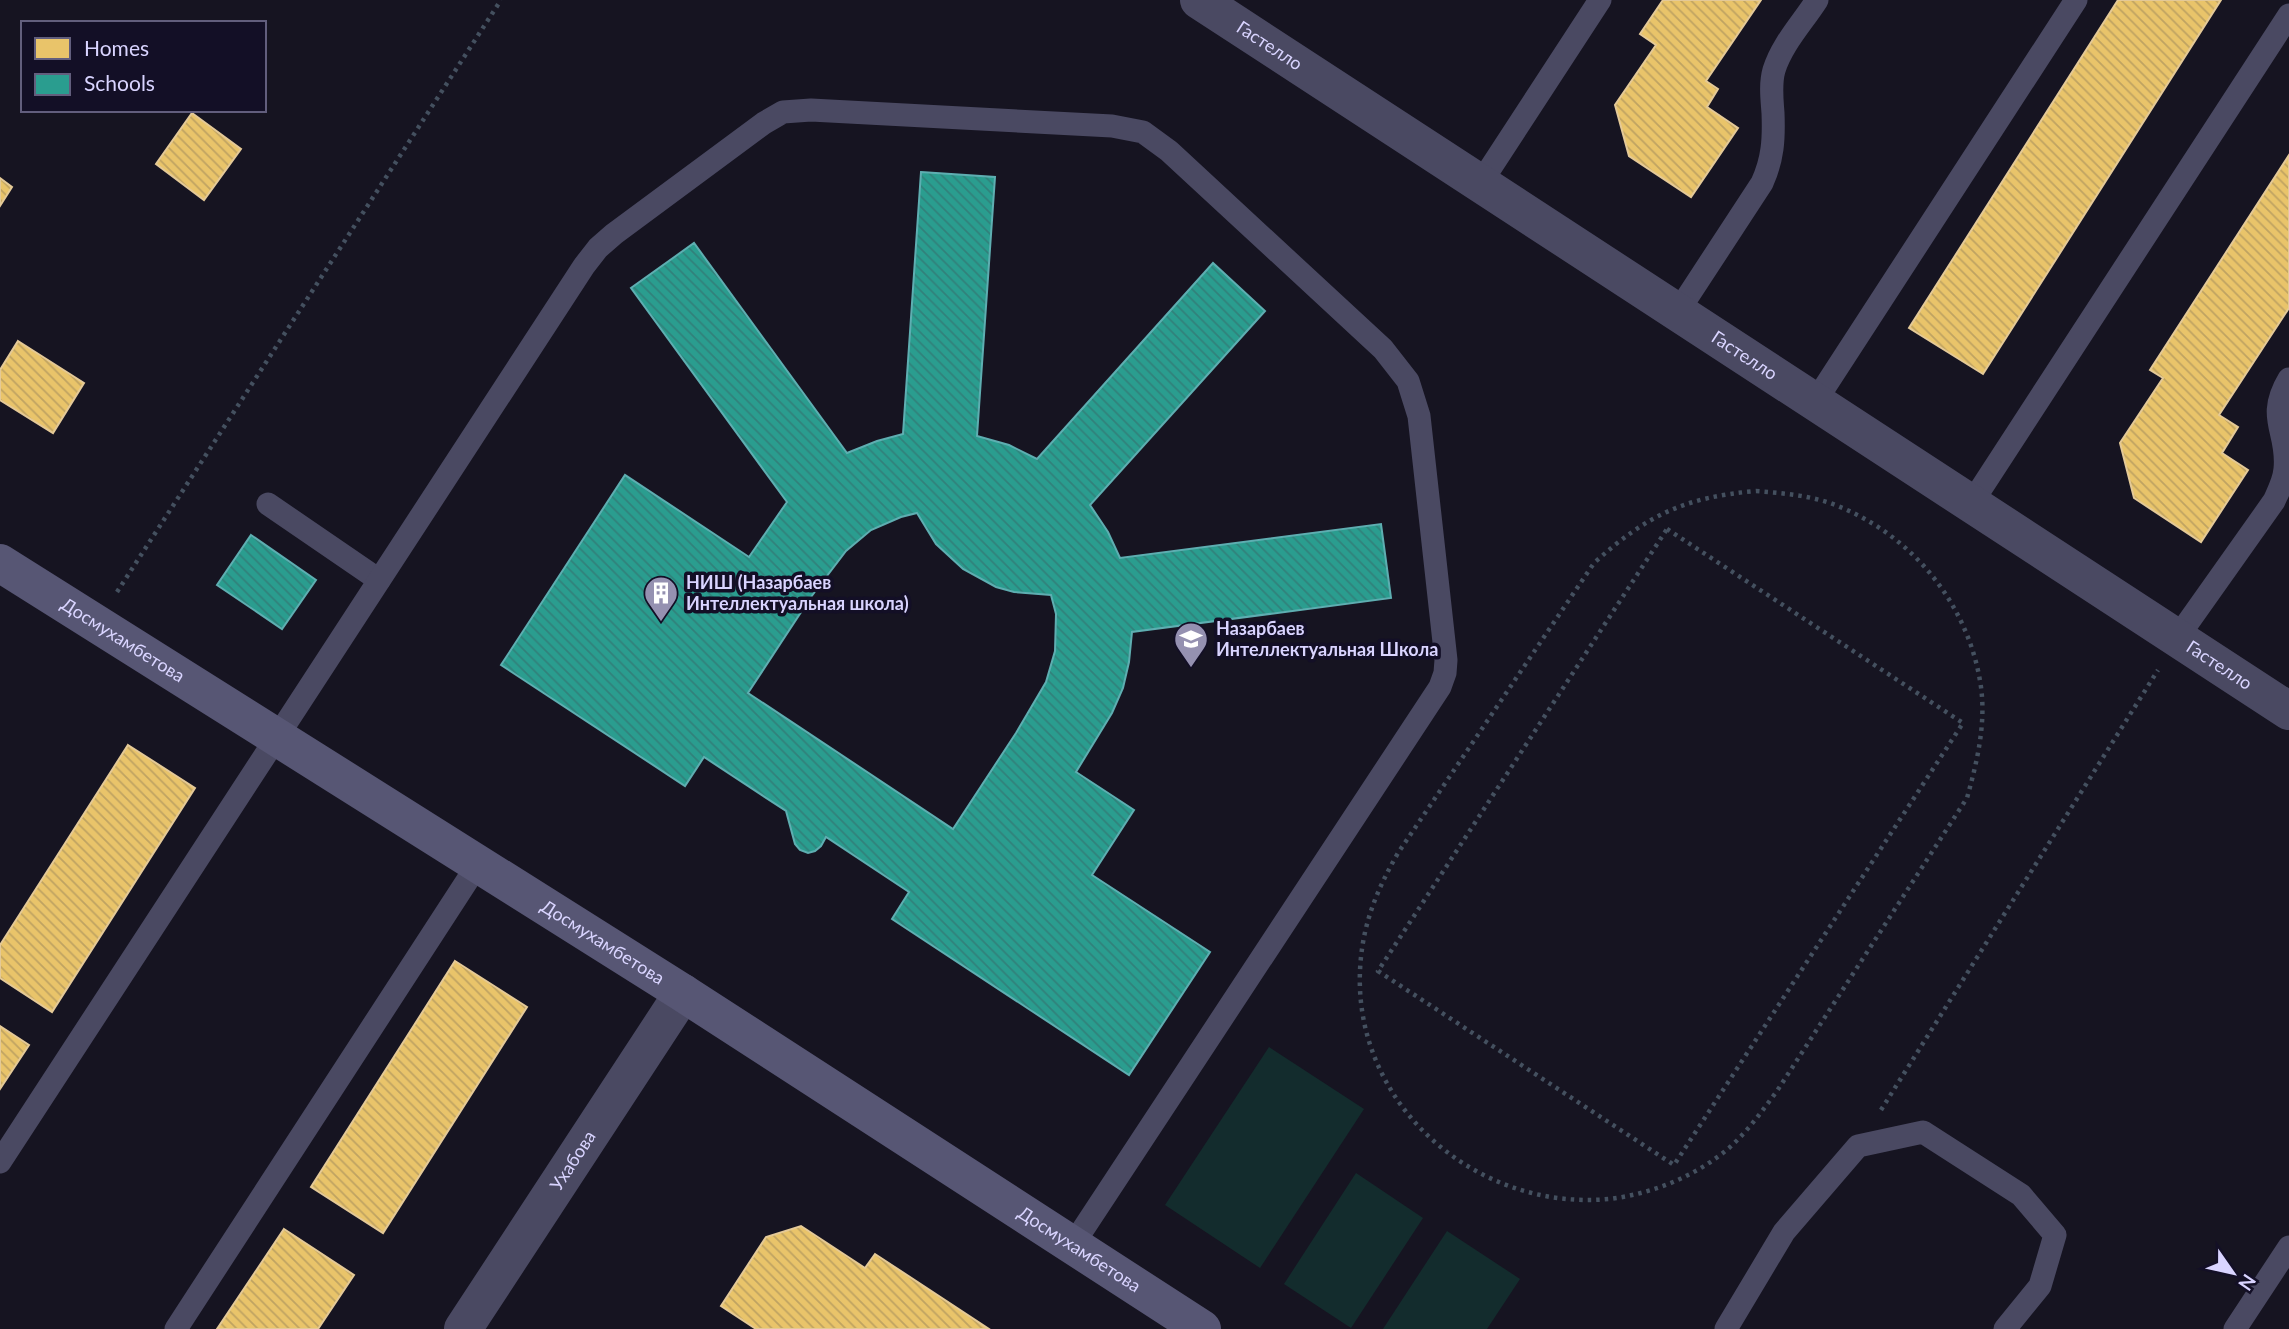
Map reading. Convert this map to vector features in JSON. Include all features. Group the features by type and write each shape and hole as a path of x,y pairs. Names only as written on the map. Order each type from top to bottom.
{"street":[{"name":"Гастелло","path":"1199,0 2289,711"},
{"name":"Досмухамбетова","path":"0,563 683,993 1202,1329"},
{"name":"Ухабова","path":"463,1329 683,993"}],"lane":[{"path":"1480,184 1600,0"},
{"path":"1677,313 1762,183 1773,150 1773,72 1785,47 1817,0"},
{"path":"1815,402 2076,0"},
{"path":"1971,503 2289,15"},
{"path":"0,1162 598,248 764,123 783,112 825,111 1112,127 1143,132 1169,151 1383,349 1408,381 1419,416 1445,647 1445,673 1440,687 1072,1246"},
{"path":"2178,638 2282,485 2284,451 2277,404 2289,379"},
{"path":"268,504 379,580"},
{"path":"176,1329 478,864"},
{"path":"1726,1329 1784,1232 1858,1146 1923,1132 2021,1195 2055,1236 2040,1286 2005,1329"},
{"path":"2235,1329 2289,1247"}],"path":[{"path":"96,624 501,0"},
{"path":"1756,491 1793,494 1828,503 1862,517 1892,536 1935,578 1960,619 1973,653 1981,688 1982,724 1978,762 1967,797 1755,1122 1728,1149 1697,1170 1664,1186 1628,1197 1590,1200 1553,1199 1516,1190 1481,1176 1450,1156 1422,1131 1406,1111 1380,1068 1368,1033 1361,996 1361,958 1367,921 1379,886 1398,853 1594,563 1642,524 1686,504 1721,494 1756,491"},
{"path":"1667,529 1964,723 1674,1165 1378,971 1667,529"},
{"path":"1858,1146 2178,638"}],"green space":[{"path":"1269,1047 1364,1109 1260,1268 1165,1205"},
{"path":"1356,1173 1423,1218 1351,1328 1284,1284"},
{"path":"1447,1231 1520,1279 1487,1329 1383,1329"}],"building: Homes":[{"path":"1663,0 1761,0 1706,81 1718,89 1707,107 1738,128 1691,197 1629,156 1615,105 1656,45 1640,34"},
{"path":"2118,0 2221,0 1983,374 1909,328"},
{"path":"192,113 241,149 204,200 156,164"},
{"path":"2289,155 2289,308 2219,415 2238,427 2222,453 2248,470 2201,542 2134,498 2120,443 2163,378 2150,370"},
{"path":"0,178 12,187 0,206"},
{"path":"18,341 84,383 53,433 0,400 0,370"},
{"path":"128,745 195,788 52,1012 0,978 0,945"},
{"path":"455,961 527,1007 383,1233 311,1187"},
{"path":"0,1026 29,1045 0,1089"},
{"path":"801,1226 865,1268 875,1254 989,1329 756,1329 721,1306 766,1237"},
{"path":"284,1229 354,1275 318,1329 217,1329"}],"building: Schools":[{"name":"НИШ (Назарбаев Интеллектуальная школа)","path":"921,172 995,177 977,436 1009,445 1037,459 1213,263 1265,311 1090,505 1108,532 1120,558 1381,524 1391,598 1132,632 1123,688 1112,713 1076,772 1134,810 1092,875 1210,952 1129,1075 892,919 909,892 826,837 815,851 808,853 800,850 795,844 786,811 704,757 685,786 501,665 625,475 749,557 787,502 631,288 694,243 847,453 903,434","holes":["917,513 936,544 963,569 996,587 1014,592 1051,595 1056,614 1055,651 1046,682 953,829 748,693 811,597 846,551 871,530"]},
{"path":"251,535 316,580 282,629 217,585"}],"place":[{"name":"НИШ (Назарбаев Интеллектуальная школа)","path":"661,623"},
{"name":"Назарбаев Интеллектуальная Школа","path":"1191,669"}]}
